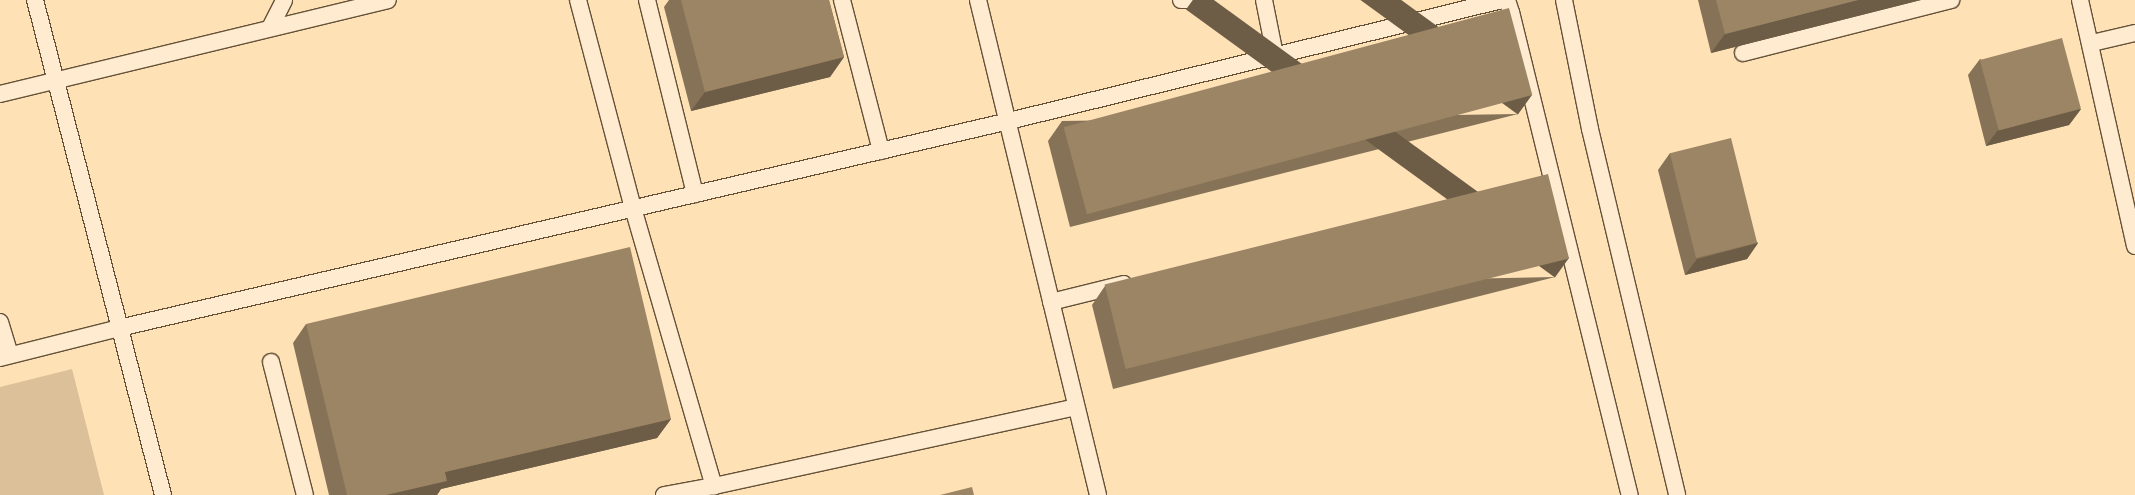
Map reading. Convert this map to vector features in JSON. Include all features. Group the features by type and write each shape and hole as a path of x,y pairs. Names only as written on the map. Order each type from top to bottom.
{"lane":[{"path":"35,0 163,495"},
{"path":"270,28 284,0"},
{"path":"0,94 56,82 388,0"},
{"path":"578,0 633,208 714,486"},
{"path":"647,0 696,194"},
{"path":"842,0 881,151"},
{"path":"978,0 1009,121 1050,302 1098,495"},
{"path":"1181,0 1192,0"},
{"path":"1264,0 1275,55"},
{"path":"0,322 5,356 1009,121 1502,0"},
{"path":"1507,0 1512,12 1630,495"},
{"path":"1564,0 1590,129 1677,495"},
{"path":"1743,53 1952,0"},
{"path":"2080,0 2092,43 2135,245"},
{"path":"2092,43 2135,33"},
{"path":"1533,185 1552,180"},
{"path":"1050,302 1137,281"},
{"path":"271,362 305,495"},
{"path":"664,495 714,486 1075,407"}],"shaded area":[{"path":"72,369 104,495 0,495 0,387"}],"building":[{"path":"681,0 829,0 844,57 705,92"},
{"path":"1716,0 1858,0 1725,34"},
{"path":"1509,8 1532,95 1087,214 1064,127"},
{"path":"2062,38 2081,109 1999,131 1980,60"},
{"path":"1731,138 1757,243 1696,258 1670,153"},
{"path":"1548,174 1569,258 1126,369 1105,285"},
{"path":"630,247 671,419 445,472 447,481 386,495 347,495 306,324"},
{"path":"972,487 974,495 940,495"}]}
